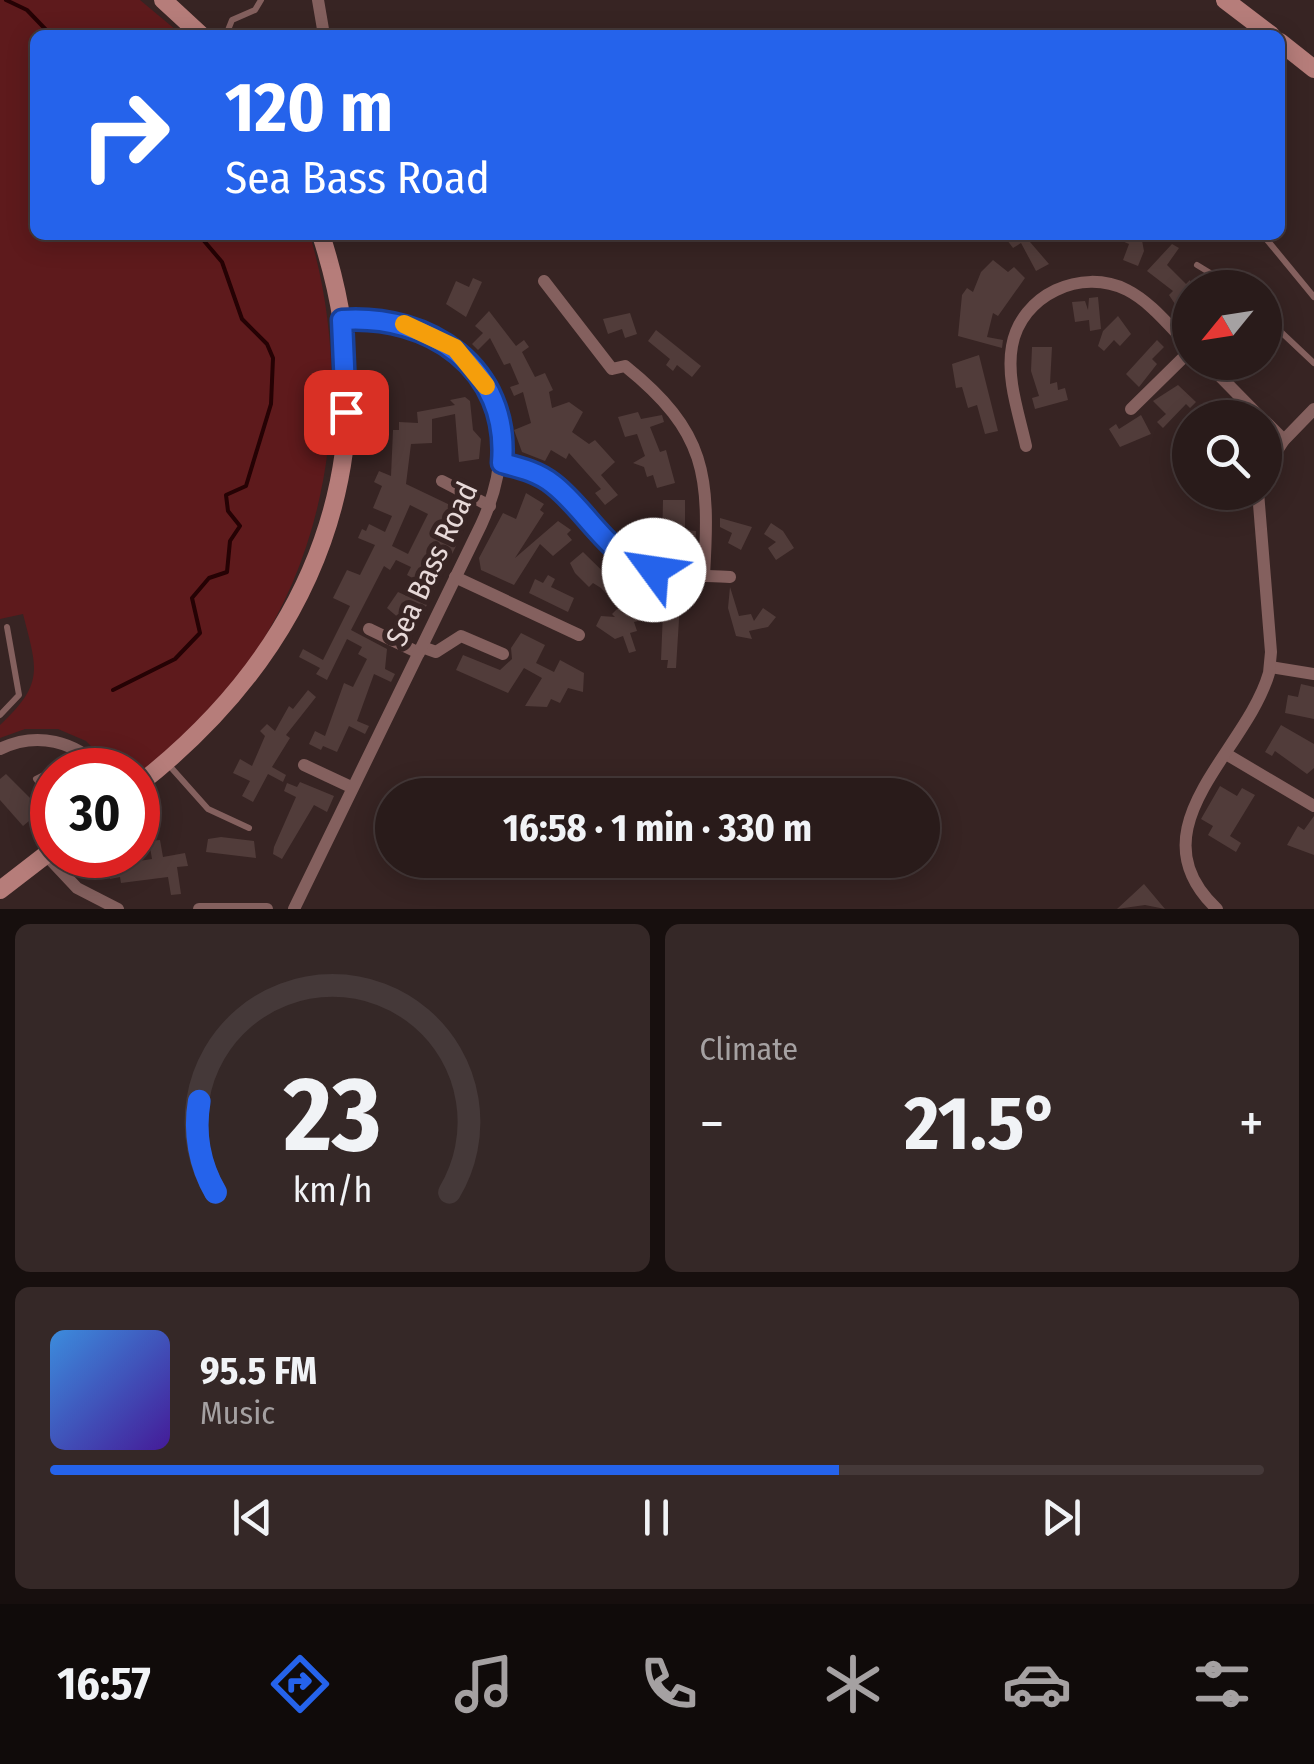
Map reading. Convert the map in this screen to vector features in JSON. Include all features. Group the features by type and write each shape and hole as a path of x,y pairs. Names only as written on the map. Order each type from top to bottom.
{"street":[{"path":"163,0 198,30"},
{"path":"181,0 201,30"},
{"path":"318,0 323,30"},
{"path":"1226,0 1264,30"},
{"path":"1285,46 1314,69"},
{"path":"160,767 221,712 254,672 282,631 315,561 342,455 346,369 342,320 323,240"},
{"path":"544,281 612,369 625,366 641,379 687,432 707,491 704,575"},
{"path":"1026,446 1012,380 1012,348 1020,323 1046,295 1082,282 1124,288 1172,332"},
{"name":"Sea Bass Road","path":"294,909 490,506 502,463 495,404 480,375 455,348 408,324 342,320"},
{"path":"1131,409 1172,367"},
{"path":"1224,380 1244,400"},
{"path":"1282,443 1314,409"},
{"path":"502,463 552,482 607,542 641,567 730,577"},
{"path":"442,480 490,506"},
{"path":"1216,909 1190,873 1185,837 1196,800 1258,700 1270,667 1259,510"},
{"path":"455,578 579,635"},
{"path":"369,629 420,650 437,652 462,636 503,654"},
{"path":"1270,667 1314,674"},
{"path":"0,749 18,742 48,740 74,748"},
{"path":"1226,754 1314,806"},
{"path":"304,765 351,786"},
{"path":"0,890 30,867"},
{"path":"69,878 77,888 118,909"},
{"path":"200,909 267,909"}],"lane":[{"path":"228,30 232,20 255,10 261,0"},
{"path":"1267,240 1314,297"},
{"path":"1197,265 1205,270"},
{"path":"1282,333 1314,363"},
{"path":"0,715 19,695 7,627"},
{"path":"166,762 208,808 249,828"}],"shaded area":[{"path":"0,0 140,0 176,30 30,30 30,240 311,240 326,309 332,385 327,460 311,532 284,602 246,666 198,723 160,755 160,748 93,748 58,729 25,729 0,738 0,725 25,698 34,674 23,614 0,619"}],"building":[{"path":"1007,240 1028,240 1049,264 1036,271 1021,243 1013,248"},
{"path":"1120,240 1142,240 1144,251 1138,266 1123,260 1129,244"},
{"path":"1172,244 1179,248 1167,265 1172,270 1172,290 1147,271"},
{"path":"993,260 1008,272 1014,267 1025,278 998,316 993,313 987,337 1003,340 1002,348 958,336 962,295 967,288 973,292 981,272"},
{"path":"473,278 482,282 466,317 446,304 456,281 469,287"},
{"path":"1098,297 1101,329 1090,331 1089,320 1075,322 1072,302 1085,301 1088,310 1089,298"},
{"path":"489,311 516,346 524,340 529,347 522,352 535,377 545,373 553,390 549,392 552,408 569,402 583,412 572,432 589,444 595,440 615,462 601,475 618,495 605,505 595,493 601,489 569,453 566,459 551,450 545,461 522,452 514,430 531,423 523,392 514,396 510,387 519,384 510,363 504,365 490,338 478,350 472,344 483,333 475,326"},
{"path":"630,313 637,334 625,338 622,329 608,334 603,319"},
{"path":"1118,316 1131,334 1120,346 1114,340 1104,351 1098,346 1103,331"},
{"path":"656,330 701,366 692,377 677,365 673,371 666,365 670,359 648,341"},
{"path":"1157,340 1164,347 1152,359 1157,364 1139,387 1126,374"},
{"path":"1032,347 1052,347 1050,384 1057,382 1058,390 1065,388 1068,400 1035,409 1032,398 1039,396 1031,371"},
{"path":"979,355 998,431 985,434 977,405 968,408 962,387 956,388 952,364"},
{"path":"1178,385 1194,400 1172,400 1172,419 1163,428 1157,422 1166,414 1153,401"},
{"path":"465,397 470,401 473,430 481,439 479,459 459,462 455,414 432,419 432,443 411,444 406,484 450,505 442,520 448,523 442,534 458,542 414,631 387,608 398,592 407,596 416,580 407,575 411,567 396,560 390,570 384,566 351,630 387,649 385,669 395,674 391,682 374,674 357,721 369,726 365,734 349,726 337,752 323,746 321,750 309,744 315,731 325,736 344,683 353,687 367,659 358,654 362,647 347,639 327,680 316,674 320,668 299,657 303,649 323,660 350,606 333,598 347,570 360,575 375,545 358,538 362,529 366,531 369,524 385,532 392,516 373,508 382,486 374,482 379,471 391,476 393,430 399,430 399,422 418,423 417,412 455,405 450,400","holes":["410,505 428,514 408,554 392,546"]},
{"path":"638,412 641,419 662,415 664,422 650,427 660,452 666,450 675,483 657,488 653,475 647,477 644,467 633,463 645,456 637,434 625,437 618,417"},
{"path":"1141,415 1151,434 1120,447 1109,429 1116,424 1119,429"},
{"path":"526,493 544,504 540,510 544,513 515,558 558,521 571,530 567,534 572,540 553,556 540,544 514,585 481,570 479,558 503,513 516,519"},
{"path":"663,500 685,500 685,530 696,531 695,551 682,549 681,559 669,558 670,548 662,548"},
{"path":"720,518 752,527 741,550 728,543 732,533 720,527"},
{"path":"771,523 783,531 794,548 776,560 768,548 776,542 764,534"},
{"path":"583,552 627,595 648,597 646,619 634,622 637,631 630,633 636,651 629,653 623,636 615,639 596,626 601,616 615,617 612,614 619,607 601,588 593,583 589,587 575,573 570,563"},
{"path":"548,575 555,579 551,587 574,598 568,612 529,593 535,579 543,583"},
{"path":"664,587 687,591 686,604 680,603 676,668 667,668 668,660 661,660"},
{"path":"730,587 739,616 751,614 754,621 763,608 776,617 768,627 749,631 752,639 736,636 728,608"},
{"path":"521,633 545,645 536,663 554,672 560,660 584,673 583,692 568,688 560,703 551,699 547,707 525,706 542,678 524,668 508,693 456,670 463,655 500,670 512,659 511,648"},
{"path":"1301,684 1314,687 1314,719 1285,713 1288,695 1298,697"},
{"path":"308,690 316,697 286,735 290,738 272,767 286,775 283,782 268,774 253,802 242,796 250,781 233,773 240,759 252,766 265,736 260,731 267,724 275,731 289,706 293,709"},
{"path":"1281,725 1314,744 1314,768 1307,774 1275,751 1272,756 1265,752"},
{"path":"6,774 30,798 30,820 23,826 0,800 0,779"},
{"path":"300,782 334,796 327,812 314,805 282,859 273,854 274,847 296,797 284,791 287,783 297,787"},
{"path":"1220,786 1237,796 1242,788 1255,795 1230,836 1241,843 1236,852 1208,835 1213,826 1201,819"},
{"path":"1314,816 1314,855 1287,845 1298,826 1304,830"},
{"path":"208,839 254,841 256,858 206,852"},
{"path":"160,840 163,857 185,853 188,866 177,867 181,894 171,895 168,877 121,883 120,878 160,878"},
{"path":"1144,884 1165,909 1145,905 1117,909"}],"waterway":[{"path":"6,0 27,10 46,30"},
{"path":"113,690 175,659 200,633 192,598 209,578 227,572 230,541 240,526 228,511 226,495 246,486 271,404 273,358 267,344 242,319 222,262 203,240"}],"slow traffic":[{"path":"404,324 427,331 455,348 486,386"}],"route":[{"path":"346,412 342,320 388,320 427,331 455,348 490,392 501,428 502,463 535,472 552,482 607,542 641,567 654,570"}]}
